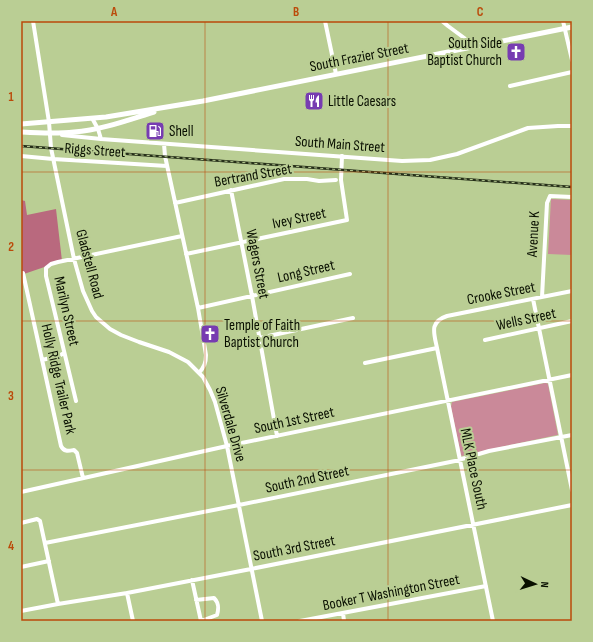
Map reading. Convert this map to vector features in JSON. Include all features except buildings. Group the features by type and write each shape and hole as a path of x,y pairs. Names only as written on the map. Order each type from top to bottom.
{"main road":[{"name":"South Frazier Street","path":"21,124 106,117 203,101 572,27"},
{"name":"South Frazier Street","path":"21,132 50,133 98,129 174,106"}],"street":[{"name":"Gladstell Road","path":"33,21 49,122 53,159 74,258 83,291 89,306 96,317 110,329 121,335 180,357 188,362 199,373"},
{"path":"324,21 336,74"},
{"path":"442,21 475,46"},
{"path":"563,21 572,60"},
{"path":"510,86 572,72"},
{"path":"92,118 101,139"},
{"name":"South Main Street","path":"50,133 101,139 402,161 430,160 457,154 528,128 572,126"},
{"name":"Silverdale Drive","path":"164,144 165,156 198,308 206,355 204,367 199,373 203,377 215,402 227,446 262,621"},
{"name":"Riggs Street","path":"21,156 167,166"},
{"name":"Ivey Street","path":"186,254 347,220 341,180 342,156"},
{"name":"Bertrand Street","path":"175,203 288,178 319,181 336,180"},
{"name":"Wagers Street","path":"231,190 277,436"},
{"name":"Avenue K","path":"542,297 547,203 550,196 572,197"},
{"name":"Marilyn Street","path":"76,401 46,276 46,268 58,262 74,258 182,236"},
{"name":"Holly Ridge Trailer Park","path":"23,273 61,446 63,450 74,450 78,453 83,478"},
{"name":"Long Street","path":"198,308 350,274"},
{"name":"Crooke Street","path":"437,321 440,318 447,316 572,291"},
{"path":"533,299 572,490"},
{"path":"259,338 353,318"},
{"name":"MLK Place South","path":"437,321 434,332 493,621"},
{"name":"Wells Street","path":"485,340 572,321"},
{"path":"365,363 437,348"},
{"path":"42,360 59,356 64,353"},
{"name":"South 1st Street","path":"21,492 227,446 572,375"},
{"name":"South 2nd Street","path":"45,543 460,460 489,451 572,435"},
{"name":"South 3rd Street","path":"21,611 251,569 572,505"},
{"path":"21,523 37,519 40,520 58,604"},
{"path":"21,567 49,561"},
{"path":"192,580 196,600 201,621 217,615 218,606 217,601 214,598 196,600"},
{"name":"Booker T Washington Street","path":"300,621 486,586"},
{"path":"127,592 133,621"},
{"path":"343,613 344,621"}],"shaded area":[{"path":"551,199 572,200 572,255 548,254"},
{"path":"21,200 25,201 27,215 56,209 62,261 21,275"},
{"path":"546,383 548,384 558,435 461,455 451,407 452,402"}],"railway":[{"path":"21,146 572,187"}],"place":[{"name":"South Side Baptist Church","path":"516,52"},
{"name":"Little Caesars","path":"314,101"},
{"name":"Shell","path":"155,131"},
{"name":"Temple of Faith Baptist Church","path":"210,334"}]}
